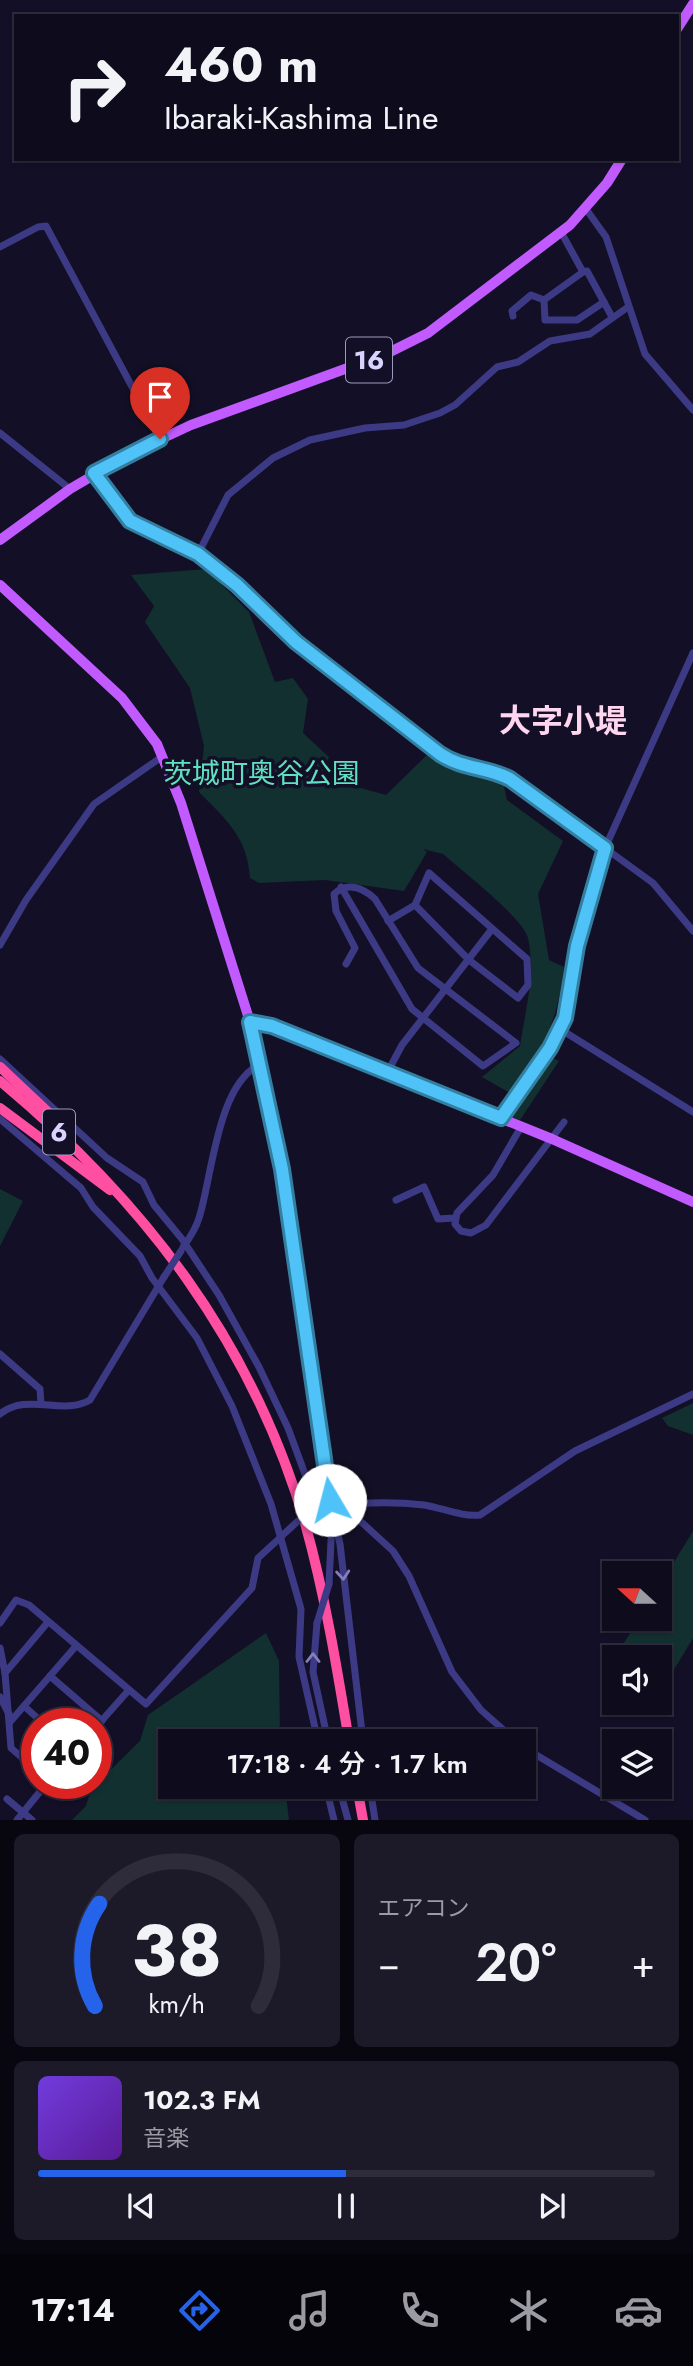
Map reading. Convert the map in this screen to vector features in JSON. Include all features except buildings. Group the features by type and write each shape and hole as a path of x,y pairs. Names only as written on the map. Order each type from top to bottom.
{"highway":[{"path":"0,1067 105,1168 114,1186"},
{"name":"6","path":"0,1081 114,1186 185,1274 215,1320 272,1432 294,1491 318,1573 347,1729"},
{"path":"0,1108 134,1209"},
{"path":"359,1799 363,1820"}],"main road":[{"path":"679,26 693,4"},
{"name":"16","path":"0,540 94,473 160,439 415,340 458,312 561,232 586,209 621,161"},
{"path":"0,585 122,698 142,720 163,755 250,1022 272,1026 501,1118 693,1202"}],"street":[{"path":"586,209 606,237 645,354 693,410"},
{"path":"0,247 38,226 46,226 160,439"},
{"path":"561,232 583,272"},
{"path":"544,300 587,271 612,317"},
{"path":"513,316 512,311 531,295 544,300"},
{"path":"544,300 545,320 577,320 604,302"},
{"path":"198,554 228,495 273,458 310,440 365,428 404,425 440,413 455,405 497,367 518,362 550,341 581,338 628,307"},
{"path":"0,433 70,489"},
{"path":"94,473 130,521 198,554 237,585 296,642 440,754 459,764 493,771 510,779 605,848 653,883 693,931"},
{"path":"501,1118 561,1029 577,946 605,848 693,653"},
{"path":"0,945 26,900 94,804 163,755"},
{"path":"388,921 415,905 429,873 527,959 528,985 518,998 469,960 415,905"},
{"path":"341,887 403,998 421,1019 483,1066 516,1043 414,963 368,892 349,885 341,887 334,894 336,911 355,948 346,964"},
{"path":"387,1073 421,1019 492,929"},
{"path":"250,1022 282,1169 331,1504 340,1544 362,1729"},
{"path":"561,1029 693,1112"},
{"path":"0,1059 107,1158 143,1182 154,1205 259,1367 288,1428 314,1506"},
{"path":"0,1414 18,1404 85,1403 96,1394 199,1217 213,1154 236,1091 243,1077 261,1064"},
{"path":"0,1119 81,1188 93,1207 134,1248 158,1286 197,1338 232,1406 263,1479 282,1536 301,1609 299,1657 315,1729"},
{"path":"455,1218 456,1227 466,1233 477,1231 485,1225 564,1122"},
{"path":"396,1200 424,1188 438,1220 455,1218 493,1175 521,1127"},
{"path":"0,1354 40,1389 41,1404"},
{"path":"346,1508 362,1504 425,1505 467,1515 480,1515 575,1451 693,1394"},
{"path":"325,1729 313,1672 317,1623 329,1584 331,1504"},
{"path":"0,1623 16,1600 29,1605 141,1702 151,1702 252,1588 258,1558 314,1506 331,1504 346,1508 381,1538 400,1561 452,1672 481,1710 502,1729"},
{"path":"5,1673 48,1622"},
{"path":"10,1718 24,1706 76,1646"},
{"path":"0,1648 10,1718 11,1748 21,1757"},
{"path":"50,1676 83,1708"},
{"path":"112,1709 128,1691"},
{"path":"0,1697 10,1718"},
{"path":"536,1755 645,1820"},
{"path":"7,1799 32,1820"},
{"path":"17,1820 34,1799"},
{"path":"329,1799 334,1820"},
{"path":"342,1799 348,1820"},
{"path":"371,1799 374,1820"}],"green space":[{"name":"茨城町奥谷公園","path":"206,569 249,612 275,682 293,678 308,699 303,733 329,757 321,777 386,795 428,754 463,772 485,773 503,782 507,800 563,841 538,894 549,960 564,967 561,987 547,1034 510,1093 482,1077 520,1046 529,992 531,965 528,938 504,907 443,854 423,849 427,852 404,891 325,880 259,883 250,878 245,851 234,830 199,792 204,746 190,688 145,622 154,606 131,575"},
{"path":"550,1057 559,1061 520,1120 509,1116"},
{"path":"0,1189 23,1201 0,1246"},
{"path":"693,1403 693,1435 668,1426 662,1418"},
{"path":"693,1531 693,1638 672,1673 672,1645 623,1645 631,1631 672,1631 672,1565"},
{"path":"266,1633 279,1661 280,1729 158,1729 158,1799 286,1799 289,1820 72,1820 86,1806 88,1799 112,1799 112,1768 140,1741 148,1715"}],"district":[{"name":"大字小堤","path":"563,721"}],"route":[{"path":"160,439 94,473 130,521 198,554 237,585 271,621 296,642 448,760 493,771 510,779 605,848 577,946 565,1018 550,1048 501,1118 272,1026 250,1022 282,1169 330,1500"}]}
